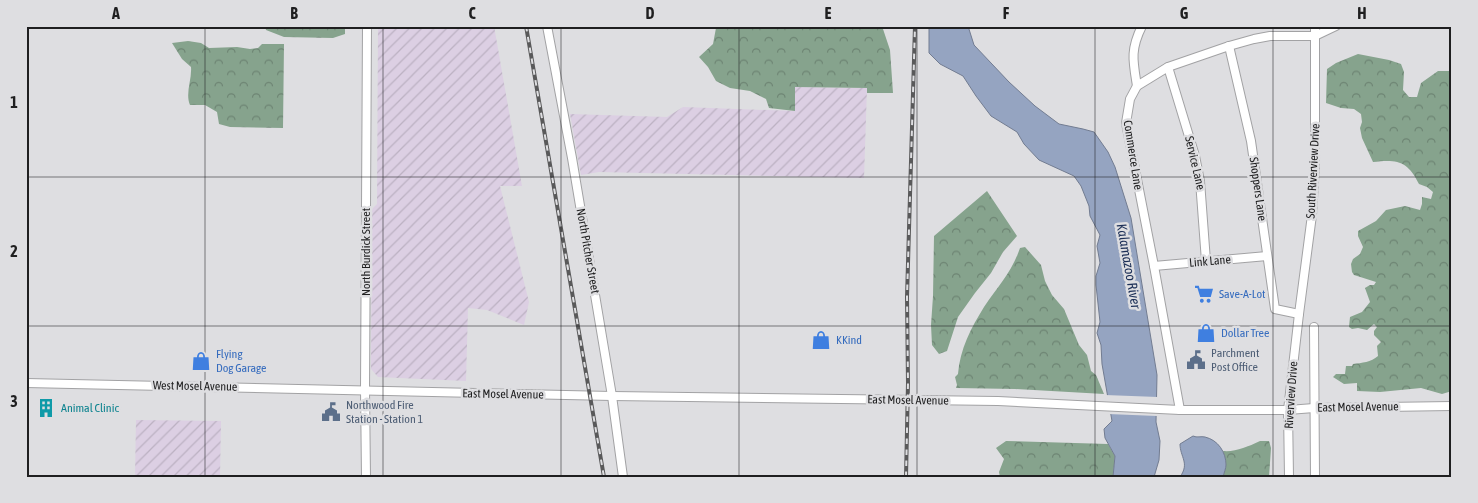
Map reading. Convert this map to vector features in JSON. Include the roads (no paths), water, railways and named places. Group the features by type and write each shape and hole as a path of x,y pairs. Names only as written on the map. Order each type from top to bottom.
{"street":[{"name":"North Burdick Street","path":"366,477 364,390 367,26"},
{"name":"North Pitcher Street","path":"548,26 612,396 623,477"},
{"path":"1142,26 1134,42 1133,53 1137,86 1168,68 1229,46 1270,36 1315,36 1336,26"},
{"name":"South Riverview Drive","path":"1299,314 1314,190 1315,26"},
{"name":"Shoppers Lane","path":"1229,46 1251,141 1275,309 1299,314"},
{"name":"Service Lane","path":"1168,68 1195,156 1200,182 1206,261"},
{"name":"Commerce Lane","path":"1137,86 1128,106 1126,124 1180,410"},
{"name":"Link Lane","path":"1154,266 1267,256"},
{"name":"Riverview Drive","path":"1289,477 1288,410 1299,314"},
{"path":"1314,327 1315,477"},
{"name":"West Mosel Avenue","path":"26,383 364,390"},
{"name":"East Mosel Avenue","path":"364,390 612,396 998,401 1180,410 1288,410 1452,406"}],"water":[{"name":"Kalamazoo River","path":"929,26 968,26 974,45 1035,106 1059,124 1094,132 1108,152 1115,167 1131,218 1157,375 1156,422 1160,441 1159,460 1154,477 1113,477 1115,456 1105,438 1104,429 1112,421 1102,364 1101,345 1097,333 1100,322 1096,276 1100,263 1097,246 1100,235 1090,216 1089,206 1081,186 1074,176 1039,160 1024,144 1017,132 991,116 963,76 940,64 929,53"},
{"path":"1193,436 1204,437 1214,441 1223,451 1226,466 1223,477 1180,477 1184,464 1180,444"}],"railway":[{"path":"526,26 604,477"},
{"path":"906,477 907,297 915,26"}],"place":[{"name":"Save-A-Lot","path":"1204,294"},
{"name":"Dollar Tree","path":"1206,333"},
{"name":"KKind","path":"821,340"},
{"name":"Parchment Post Office","path":"1196,360"},
{"name":"Flying Dog Garage","path":"201,361"},
{"name":"Animal Clinic","path":"46,408"},
{"name":"Northwood Fire Station - Station 1","path":"331,412"}]}
